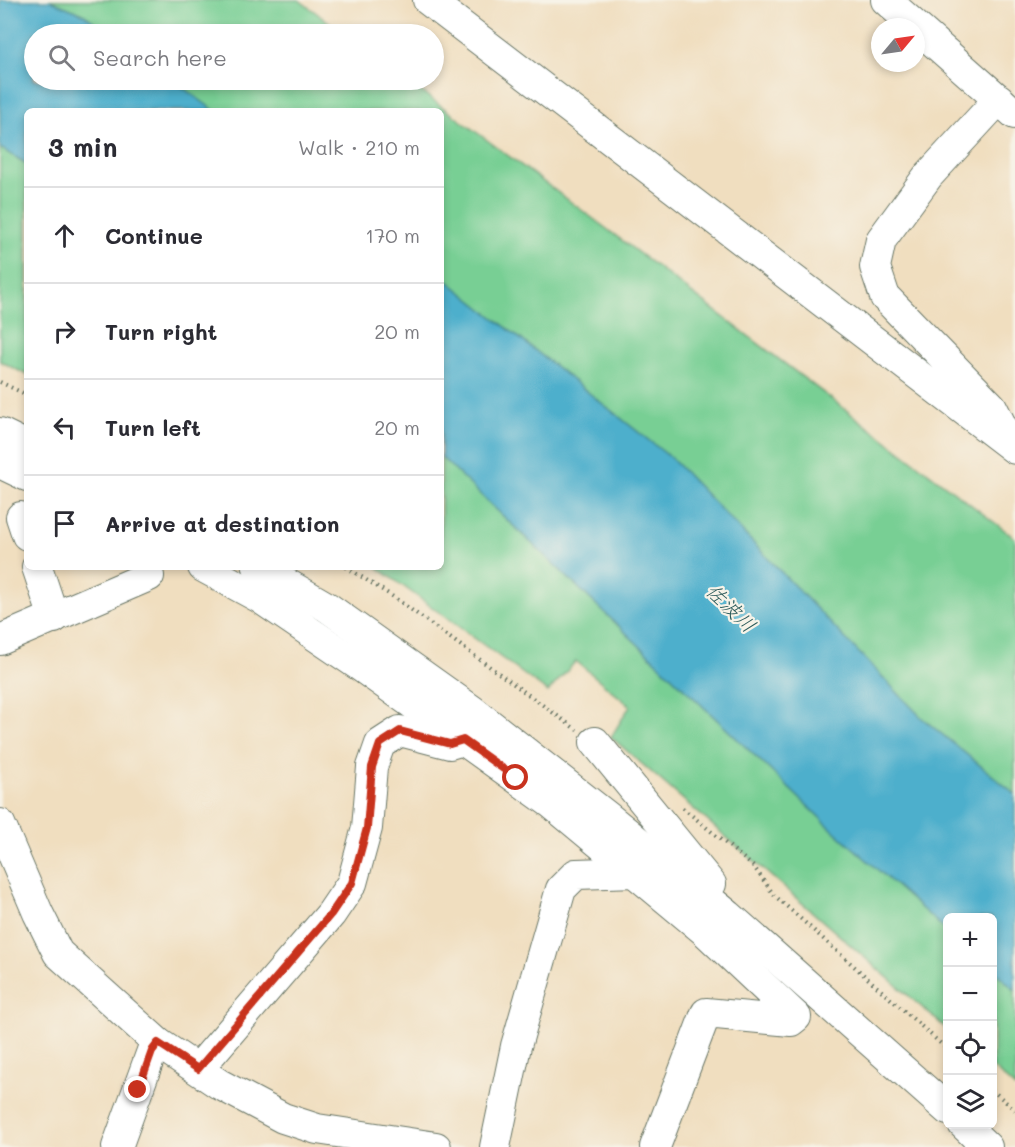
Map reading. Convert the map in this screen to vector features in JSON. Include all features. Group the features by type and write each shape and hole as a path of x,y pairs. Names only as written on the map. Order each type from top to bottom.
{"street":[{"path":"428,0 1014,448"},
{"path":"886,0 1007,107 928,176 881,240 875,267 885,297 992,407 1014,448"},
{"path":"0,433 24,445"},
{"path":"0,463 24,475"},
{"path":"39,570 54,618"},
{"path":"208,570 269,604 360,666 551,803 706,932 796,1017 791,1021 706,1013 655,1147"},
{"path":"263,570 327,607 473,711 608,817 728,915 943,1106"},
{"path":"0,640 149,576"},
{"path":"198,1069 331,914 352,883 367,828 372,767 380,744 400,731 450,744 463,740"},
{"path":"595,742 722,897 728,915"},
{"path":"0,824 38,913 58,952 158,1043 219,1084 283,1118 317,1129 436,1147"},
{"path":"495,1147 516,1046 561,889 576,874 636,872"},
{"path":"117,1147 152,1051 158,1043"},
{"path":"967,1129 987,1147"}],"path":[{"path":"0,382 24,394"},
{"path":"997,1094 1015,1110"}],"green space":[{"path":"49,0 299,0 331,24 97,24 83,14"},
{"path":"186,90 419,90 444,108 211,108"},
{"path":"444,108 1015,538 1015,794 922,718 671,458 444,278"},
{"path":"0,148 24,162 24,373 0,361"},
{"path":"444,460 833,830 943,927 943,1026 611,737 630,706 576,661 548,692 381,570 444,570"},
{"path":"997,974 1015,990 1015,1088 997,1072"}],"water":[{"path":"0,0 49,0 83,14 97,24 24,24 24,90 186,90 211,108 24,108 24,162 0,148"},
{"name":"佐波川","path":"444,278 671,458 922,718 1015,794 1015,990 997,974 997,913 943,913 943,927 833,830 444,460"}],"route":[{"path":"138,1090 152,1051 158,1043 198,1069 331,914 352,883 367,828 372,767 380,744 400,731 450,744 463,740 516,778"}]}
